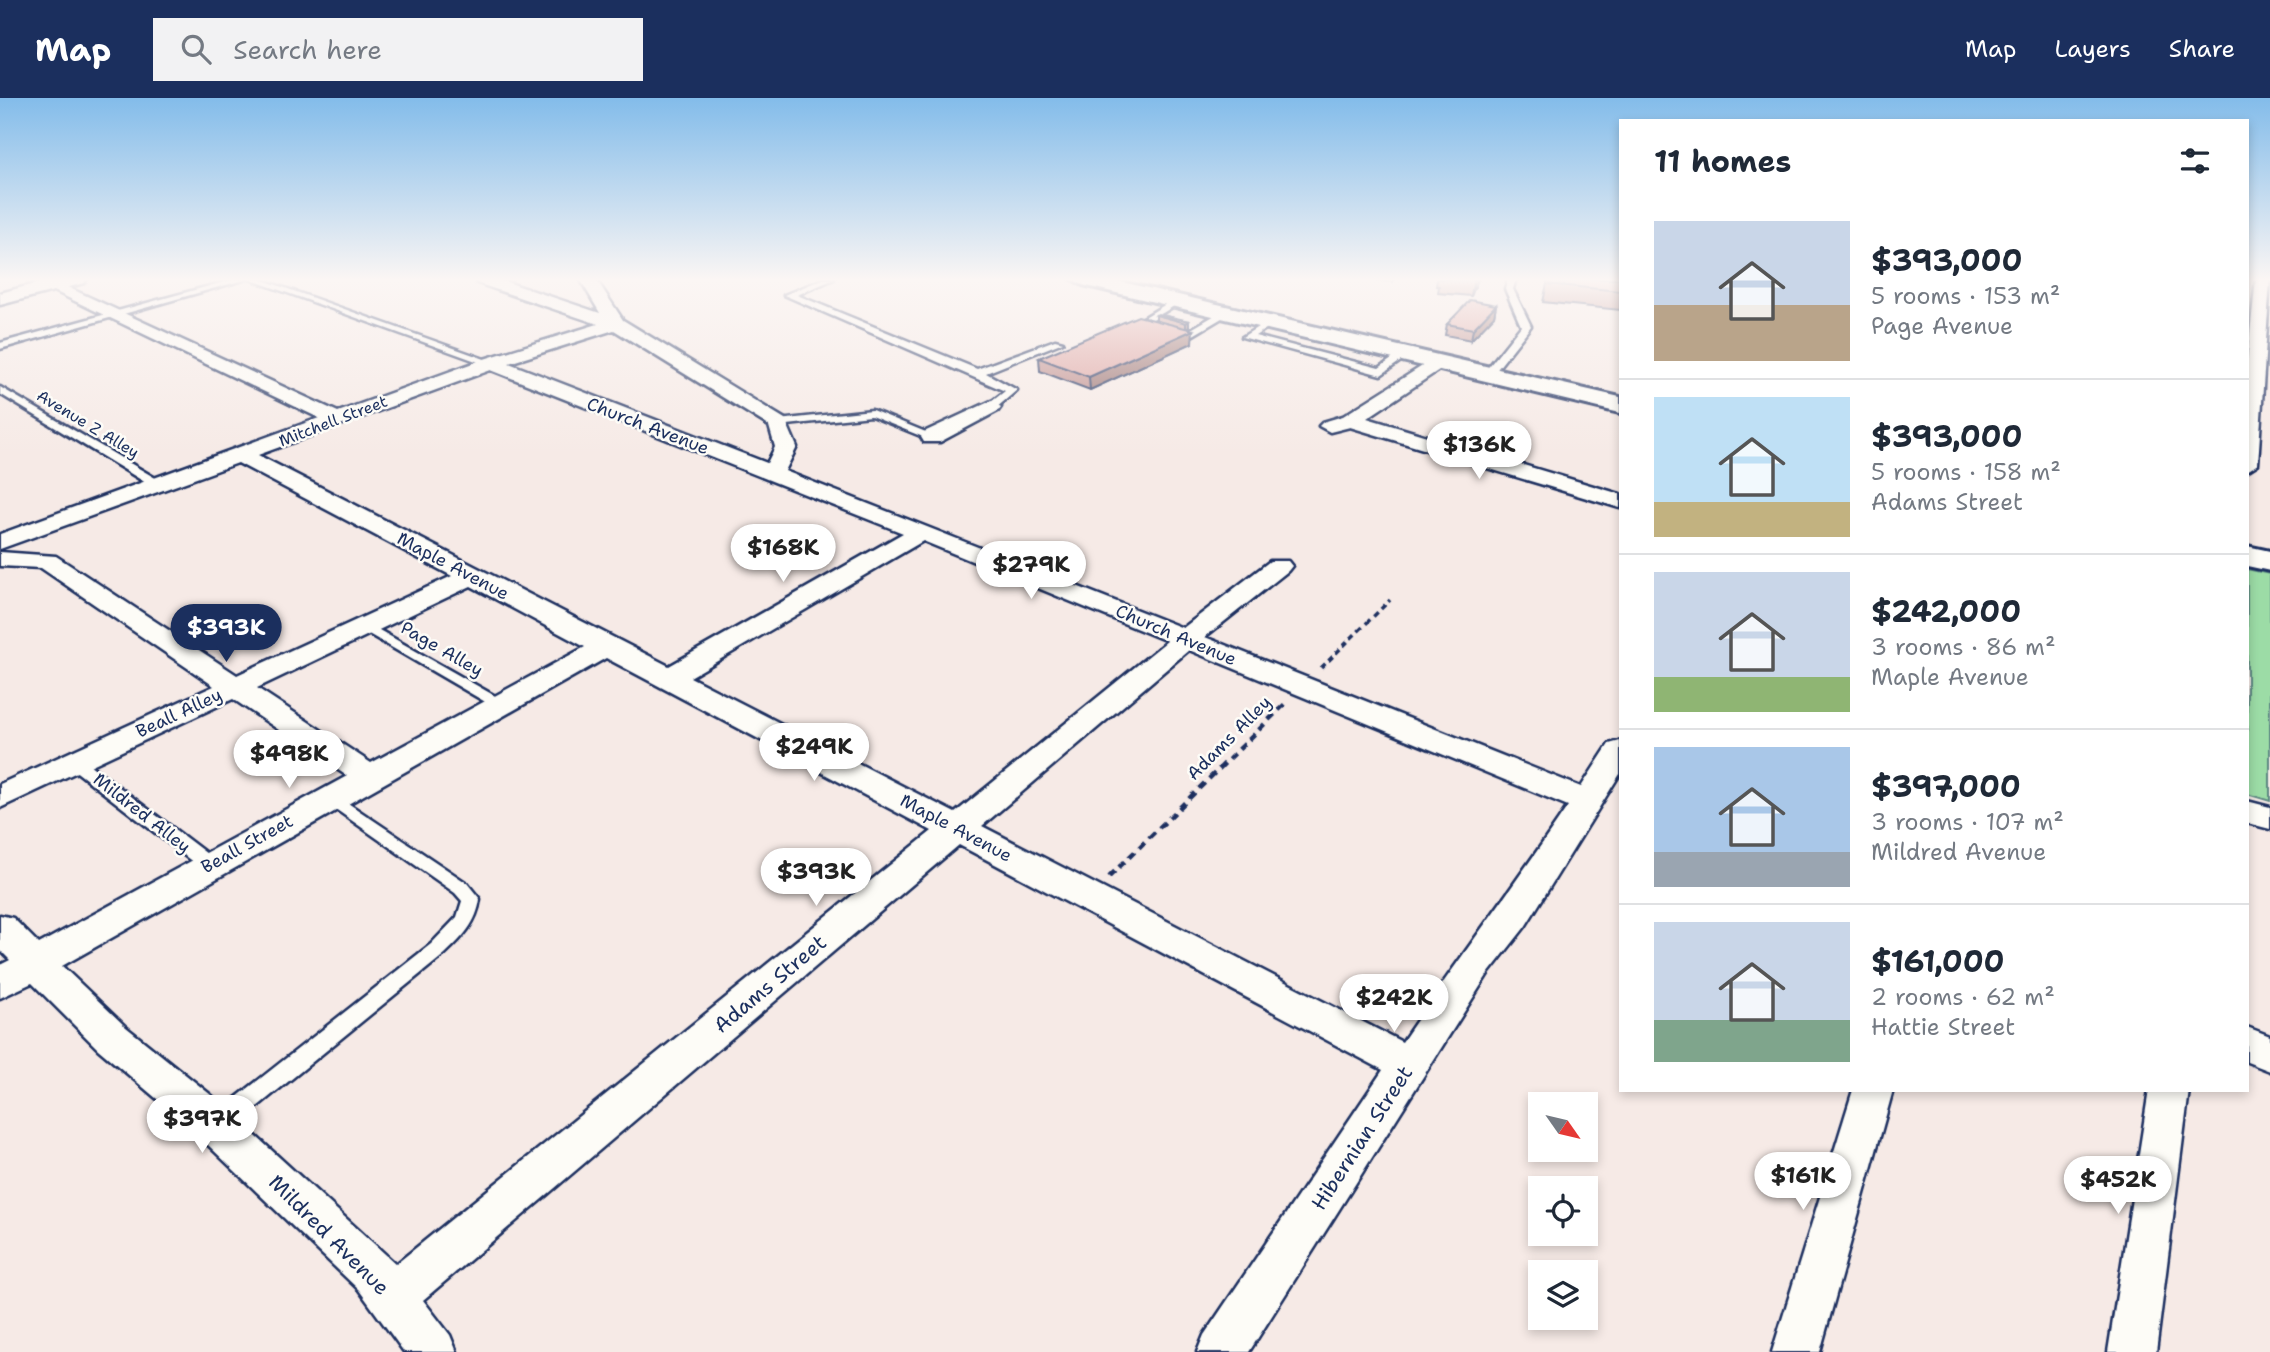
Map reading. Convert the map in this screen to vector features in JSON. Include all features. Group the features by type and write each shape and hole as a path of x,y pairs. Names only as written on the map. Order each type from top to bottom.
{"main road":[{"path":"1326,338 1619,405"},
{"path":"2249,556 2270,561"}],"street":[{"path":"163,338 337,419"},
{"name":"Mitchell Street","path":"0,542 160,486 491,363 573,338"},
{"path":"638,338 778,423 786,447 772,474"},
{"path":"2249,447 2258,338"},
{"name":"Church Avenue","path":"491,363 922,532 1585,801"},
{"path":"1434,364 1340,423 1619,500"},
{"path":"932,437 991,407"},
{"name":"Maple Avenue","path":"242,456 1410,1065"},
{"path":"667,678 922,532"},
{"path":"0,559 47,561 368,776"},
{"name":"Adams Street","path":"392,1297 1186,639 1279,566"},
{"name":"Beall Alley","path":"0,797 472,576"},
{"name":"Beall Street","path":"0,984 330,797 607,646"},
{"name":"Hibernian Street","path":"1221,1352 1475,964 1512,918 1585,801 1619,752"},
{"path":"2249,813 2270,818"},
{"name":"Mildred Avenue","path":"0,928 112,1038 217,1126 374,1274 433,1352"},
{"path":"2249,1044 2270,1055"},
{"path":"1796,1352 1872,1092"},
{"path":"2132,1352 2169,1092"}],"lane":[{"path":"0,346 30,338"},
{"path":"419,338 491,363"},
{"path":"891,338 1012,390 991,407"},
{"path":"1486,375 1517,338"},
{"path":"977,373 1058,342"},
{"name":"Avenue Z Alley","path":"0,390 160,486"},
{"path":"778,423 872,413 932,437"},
{"name":"Page Alley","path":"365,626 499,704"},
{"name":"Mildred Alley","path":"75,762 209,865"},
{"path":"217,1126 438,948 464,924 471,910 471,899 461,888 330,797"}],"path":[{"name":"Adams Alley","path":"1088,897 1390,600"}],"green space":[{"path":"2249,569 2270,574 2270,801 2249,795"}],"building":[{"path":"1087,338 1176,338 1089,377 1039,358"}]}
